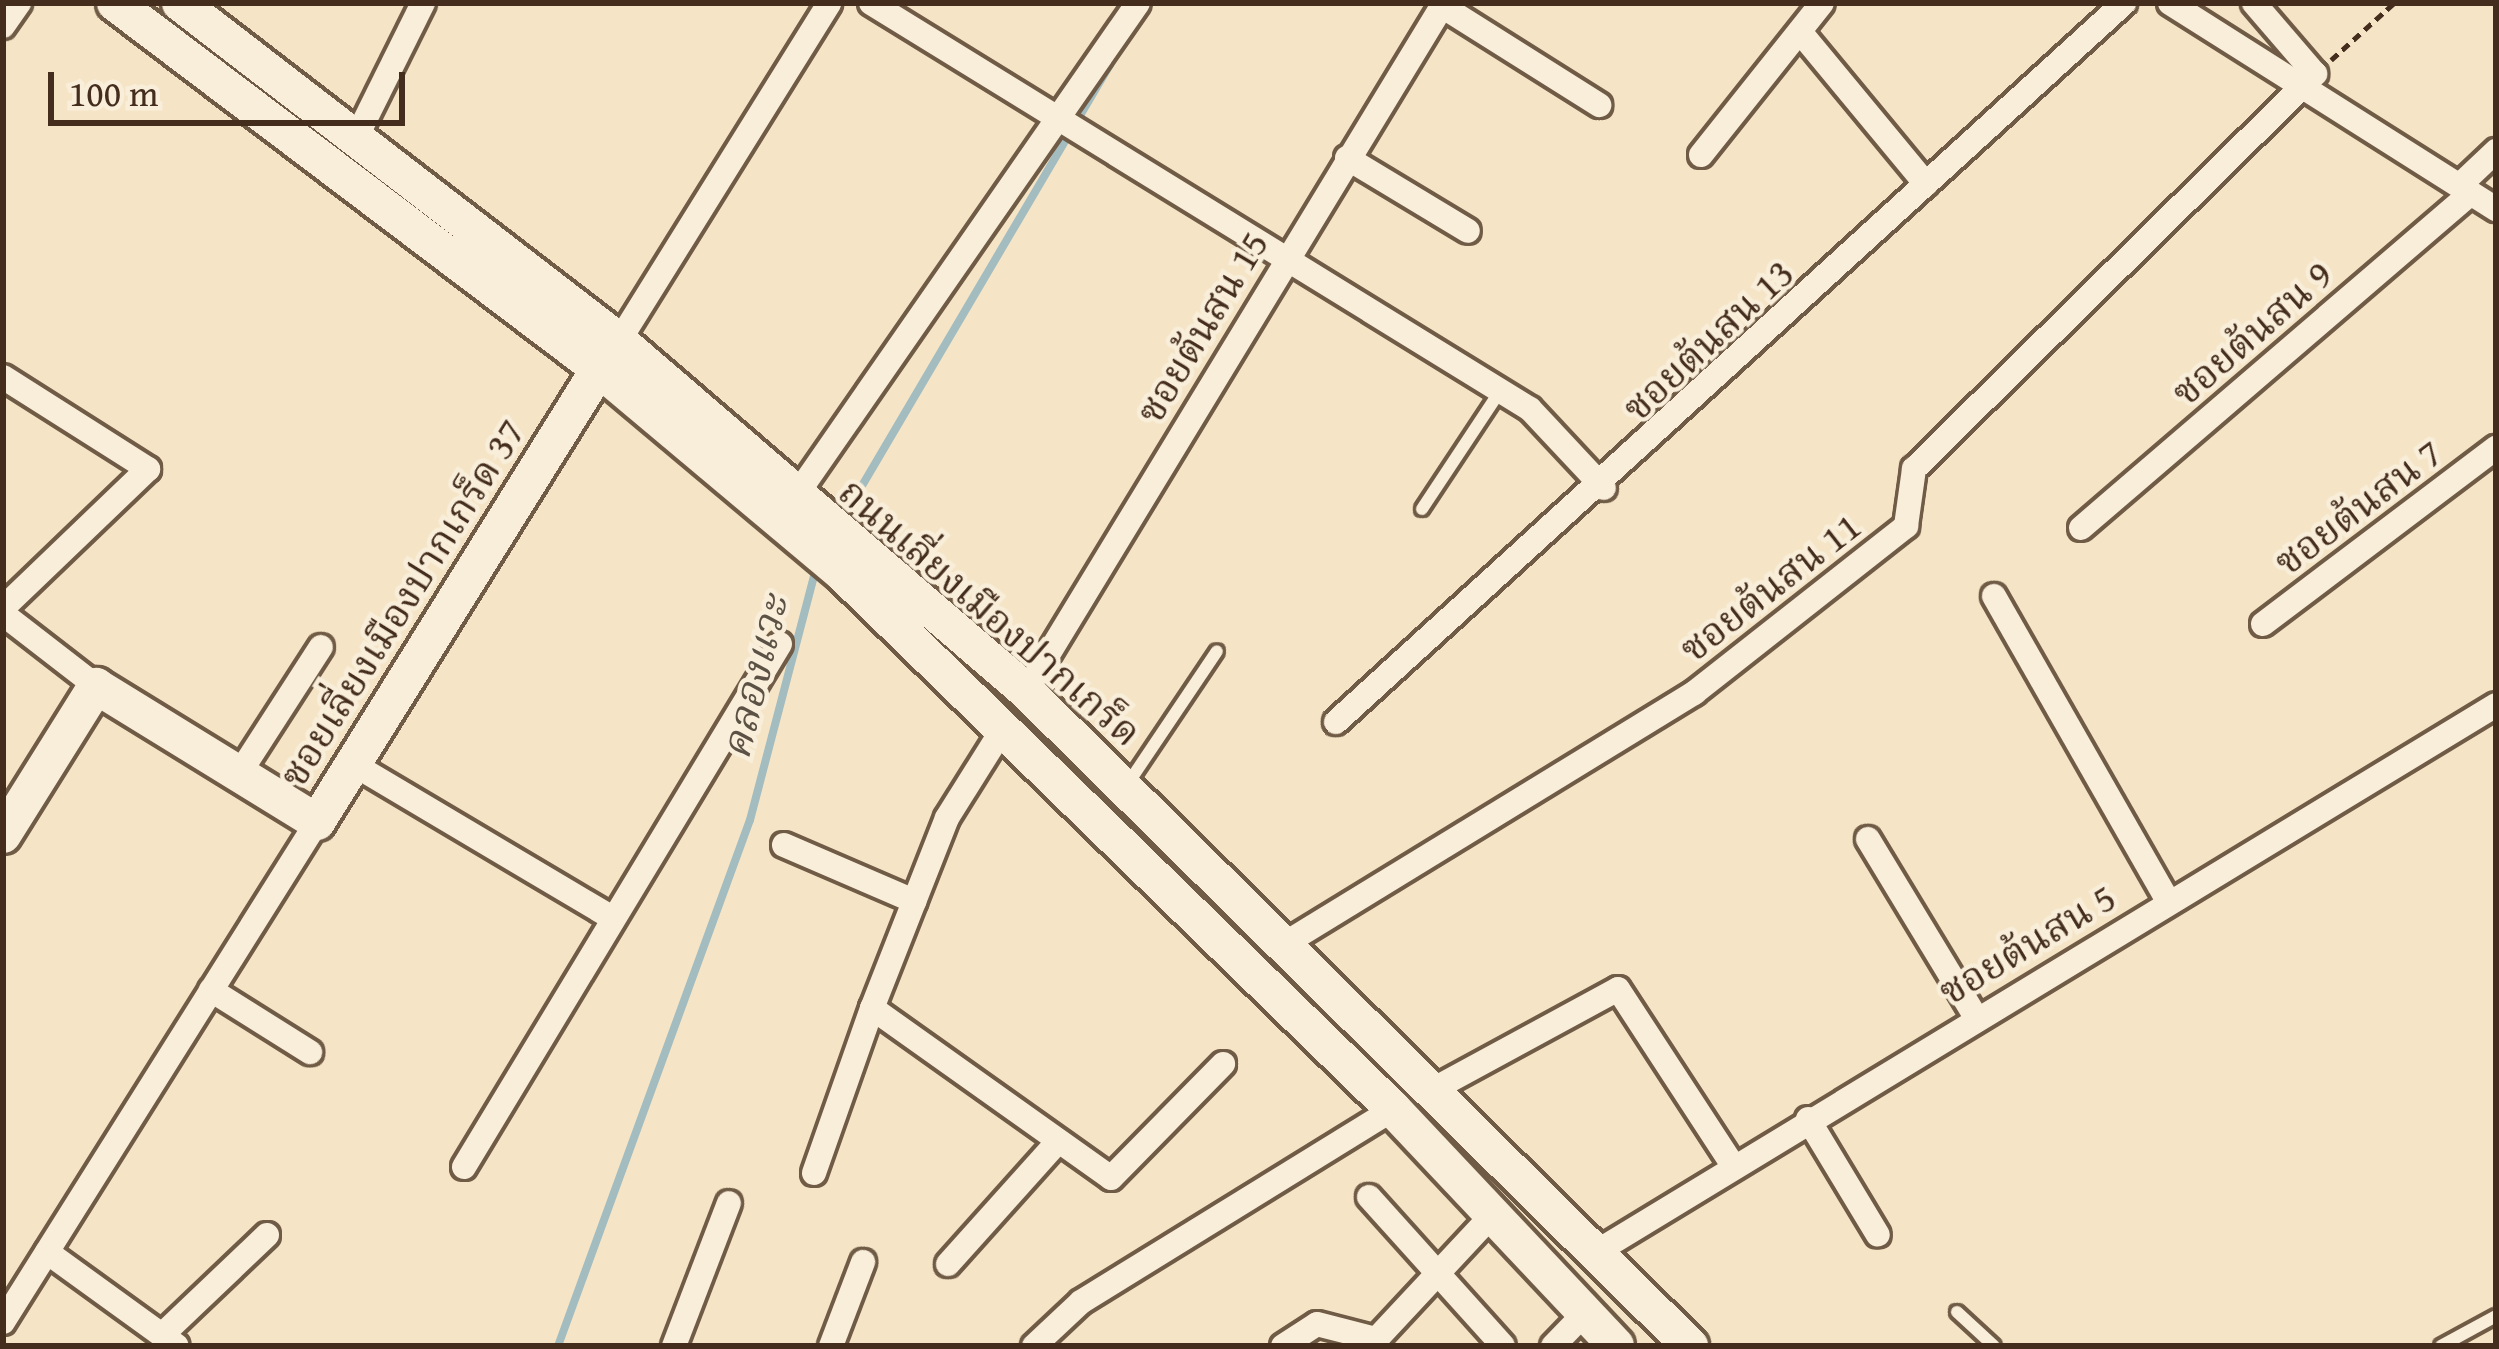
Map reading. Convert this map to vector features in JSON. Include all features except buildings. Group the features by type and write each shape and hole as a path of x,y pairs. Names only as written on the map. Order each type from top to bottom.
{"main road":[{"name":"ถนนเลี่ยงเมืองปากเกร็ด","path":"115,3 609,355"},
{"name":"ถนนเลี่ยงเมืองปากเกร็ด","path":"180,3 357,136 848,558 1026,691 1690,1346"},
{"name":"ซอยเลี่ยงเมืองปากเกร็ด 37","path":"96,686 317,822 609,355"},
{"name":"ถนนเลี่ยงเมืองปากเกร็ด","path":"848,558 1004,727 1393,1109 1616,1346"},
{"path":"3,836 96,686"},
{"path":"1634,1286 1702,1346"}],"street":[{"path":"3,26 19,3"},
{"path":"357,136 423,3"},
{"path":"609,355 830,3"},
{"path":"871,3 1543,418 1604,488"},
{"path":"1700,155 1822,3"},
{"name":"ซอยต้นสน 13","path":"1336,722 1604,488 2124,3"},
{"path":"2170,3 2308,81 2496,209"},
{"path":"2254,3 2308,81"},
{"path":"1443,4 1599,105"},
{"name":"ซอยต้นสน 15","path":"1026,691 1443,4"},
{"path":"792,508 1067,124 1137,6"},
{"path":"1801,33 1926,184"},
{"name":"ซอยต้นสน 11","path":"1286,943 1694,693 1906,526 1914,470 2308,81"},
{"name":"ซอยต้นสน 9","path":"2081,528 2465,189 2496,151"},
{"path":"1347,158 1468,231"},
{"path":"3,377 148,470 3,611 96,686"},
{"name":"ซอยต้นสน 7","path":"2263,624 2496,448"},
{"path":"1994,596 2168,901"},
{"path":"464,1167 780,644"},
{"path":"239,774 321,646"},
{"name":"ซอยต้นสน 5","path":"1598,1251 1732,1164 2496,705"},
{"path":"814,1173 947,818 1004,727"},
{"path":"353,764 611,917"},
{"path":"3,1322 317,822"},
{"path":"1868,839 1976,1017"},
{"path":"784,845 914,902"},
{"path":"1434,1089 1618,989 1732,1164"},
{"path":"212,990 310,1052"},
{"path":"872,1008 1096,1176 1126,1173 1223,1064"},
{"path":"1034,1346 1082,1302 1393,1109"},
{"path":"1808,1119 1878,1235"},
{"path":"948,1264 1054,1146"},
{"path":"1369,1197 1502,1346"},
{"path":"674,1346 729,1203"},
{"path":"1283,1346 1317,1324 1371,1342 1492,1215"},
{"path":"47,1252 170,1341 267,1235"},
{"path":"831,1346 862,1262"},
{"path":"1553,1346 1584,1314"}],"lane":[{"path":"1422,509 1500,390"},
{"path":"1126,788 1217,652"},
{"path":"1957,1312 1994,1346"},
{"path":"2441,1346 2496,1316"}],"path":[{"path":"2308,81 2394,3"}],"waterway":[{"path":"843,518 1121,46"},
{"name":"คลองแวะ","path":"558,1346 750,820 816,569"}]}
